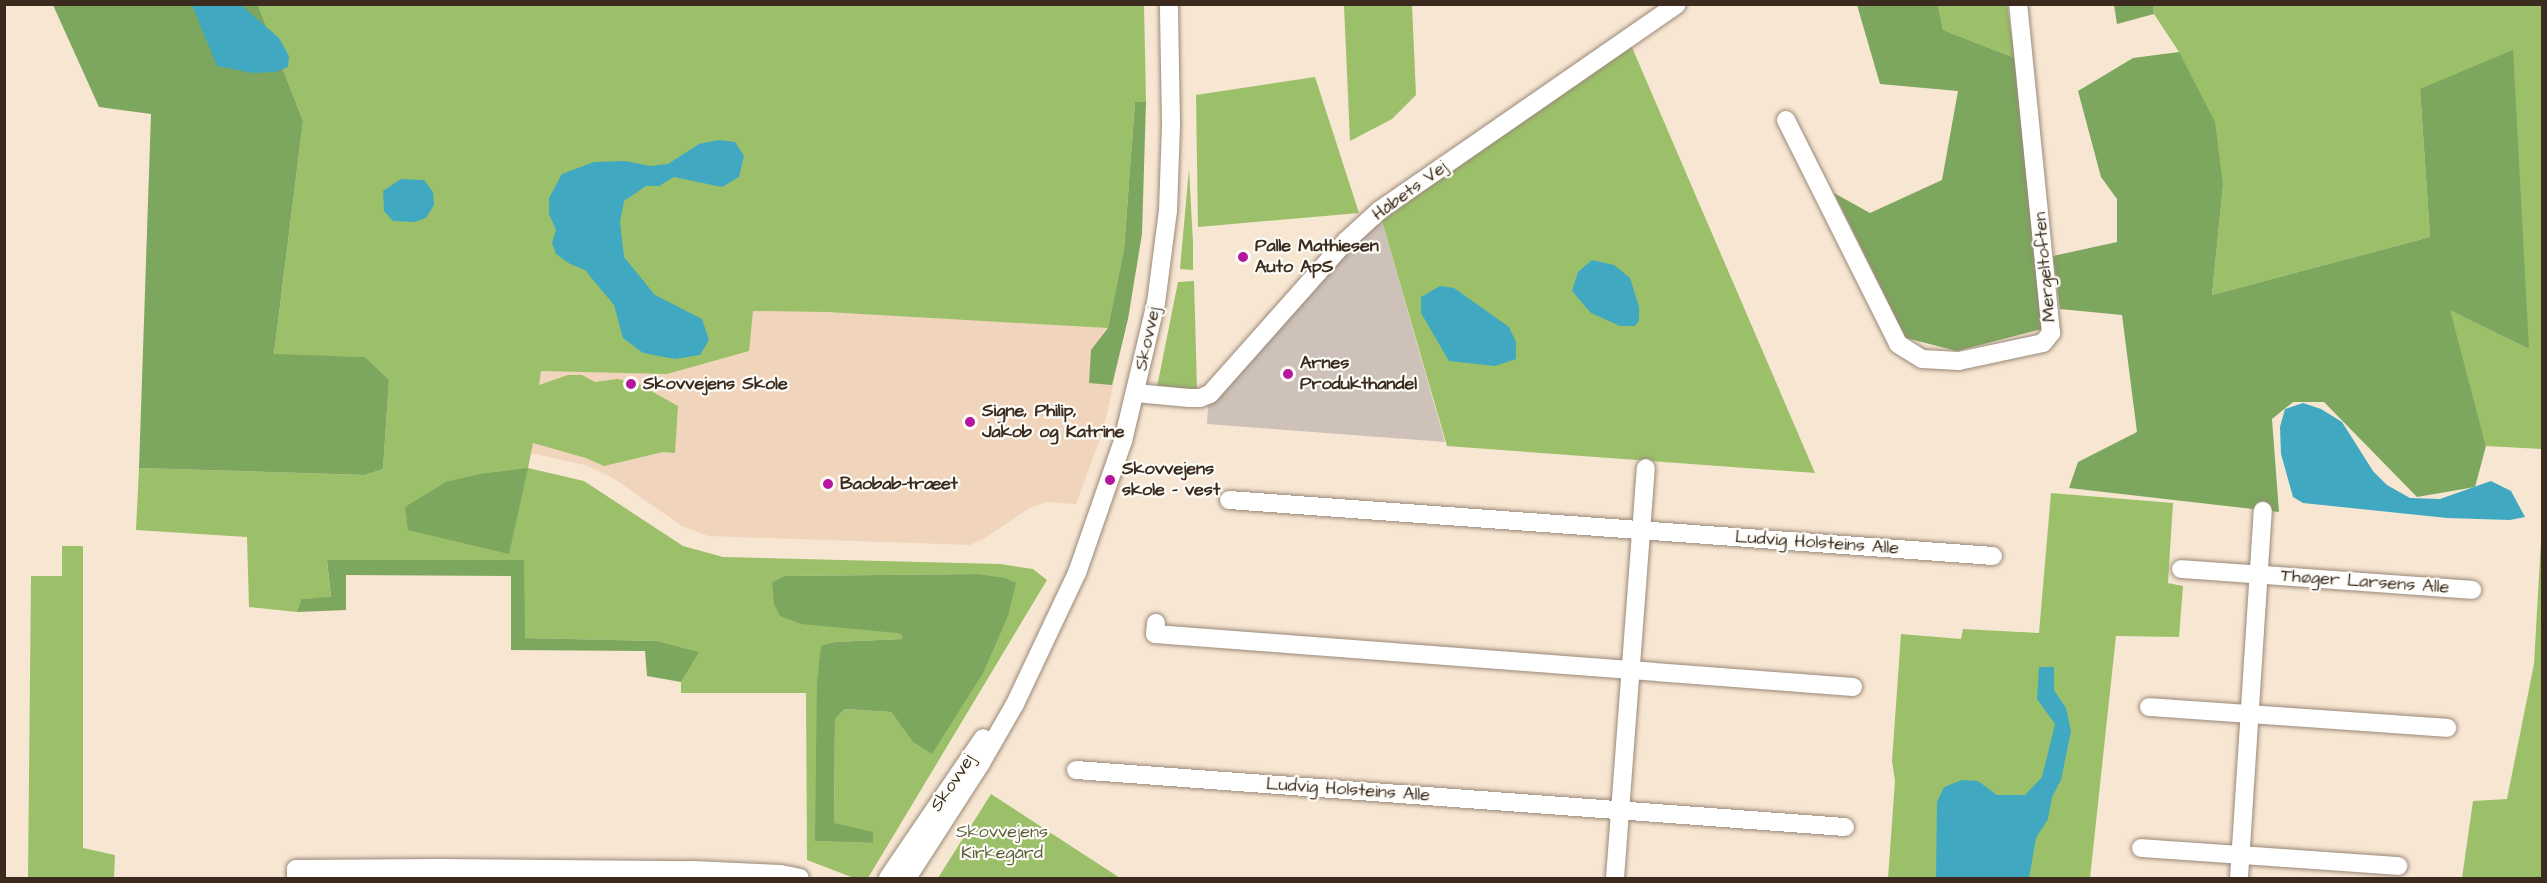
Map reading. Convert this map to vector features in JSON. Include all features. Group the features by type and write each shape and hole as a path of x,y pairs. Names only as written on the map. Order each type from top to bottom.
{"street":[{"name":"Skovvej","path":"907,879 981,763 1038,657 1077,573 1110,480 1136,393 1156,303 1168,211 1171,124 1169,4"},
{"name":"Håbets Vej","path":"1136,393 1189,398 1210,394 1346,241 1380,210 1677,4"},
{"name":"Mergeltoften","path":"1786,120 1898,344 1922,359 1959,361 2043,343 2051,333 2041,210 2018,4"},
{"path":"1615,879 1646,468"},
{"name":"Ludvig Holsteins Alle","path":"1229,500 1993,556"},
{"name":"Thøger Larsens Alle","path":"2239,879 2263,511"},
{"name":"Thøger Larsens Alle","path":"2181,569 2472,590"},
{"path":"1156,623 1155,634 1853,687"},
{"name":"Skovvej","path":"888,879 1038,657"},
{"path":"2149,707 2447,728"},
{"name":"Ludvig Holsteins Alle","path":"1076,770 1845,827"},
{"path":"2141,848 2398,866"},
{"path":"296,874 771,873 800,879"}],"shaded area":[{"path":"1380,214 1445,442 1207,424 1208,406"},
{"name":"Skovvejens Skole","path":"1137,251 1130,308 1103,431 1076,504 1045,502 1028,509 985,538 970,545 708,536 682,526 613,478 585,465 526,452 152,324"}],"green space":[{"path":"53,5 258,5 303,121 274,354 365,357 389,380 383,469 365,475 139,468 151,114 99,107"},
{"path":"258,5 1144,5 1146,102 1135,102 1124,249 1108,328 827,312 753,311 749,351 667,374 541,371 539,385 568,375 582,375 595,382 617,379 635,382 678,406 675,453 663,452 604,466 586,458 533,443 528,468 584,481 683,546 723,557 1000,564 1033,569 1047,580 868,878 854,878 807,860 806,693 681,693 681,682 698,652 657,641 524,638 524,560 327,561 331,598 301,599 297,612 249,607 247,537 136,530 139,468 365,475 383,469 389,380 365,357 274,355 303,121","holes":["977,574 912,741 891,712 845,709 835,719 834,823 873,843 816,841 821,647 835,642 902,639 902,635 772,582 784,576"]},
{"path":"1344,5 1412,5 1416,95 1392,119 1350,141"},
{"path":"1857,5 1938,5 1943,30 2015,58 2042,329 1957,351 1906,338 1834,193 1870,213 1942,180 1958,91 1880,84"},
{"path":"1938,5 2007,5 2015,58 1943,30"},
{"path":"2114,5 2153,5 2154,14 2117,24"},
{"path":"2153,5 2542,5 2542,449 2486,446 2449,309 2529,349 2420,89 2430,237 2212,295 2223,185 2179,52 2154,14"},
{"path":"1631,45 1815,473 1447,446 1380,214"},
{"path":"2513,50 2529,349 2450,310 2486,446 2475,487 2417,497 2324,402 2293,402 2272,419 2279,512 2069,488 2078,462 2137,432 2122,315 2060,309 2053,256 2117,242 2117,199 2101,177 2078,91 2133,58 2179,52 2215,122 2223,185 2212,295 2430,237 2420,89"},
{"path":"1315,77 1359,213 1198,227 1196,95"},
{"path":"1135,102 1146,102 1142,234 1128,319 1112,385 1089,383 1091,350 1108,328 1124,249"},
{"path":"1189,169 1193,243 1193,270 1180,269"},
{"path":"1194,281 1197,389 1157,387 1178,282"},
{"path":"528,468 509,554 408,530 405,507 446,482 480,474"},
{"path":"2051,493 2173,503 2168,583 2183,586 2179,637 2116,636 2090,878 1888,878 1895,781 1892,761 1901,634 1961,639 1963,629 2039,633"},
{"path":"2542,523 2542,878 2462,878 2473,801 2507,799 2534,664"},
{"path":"62,546 83,546 83,848 115,855 114,878 28,878 31,576 62,576"},
{"path":"327,560 524,560 525,638 657,641 699,652 681,682 647,676 645,651 511,650 511,576 346,575 346,610 297,612 301,599 331,597"},
{"path":"977,574 1005,578 1016,583 1008,616 983,673 932,754 912,741 891,712 845,709 835,719 834,823 873,832 873,843 815,841 817,683 821,646 835,642 902,639 902,635 801,624 780,616 774,604 772,582 784,576"},
{"name":"Skovvejens Kirkegård","path":"991,794 1120,878 938,878"}],"water":[{"path":"192,5 241,5 279,38 289,56 288,67 275,72 253,73 217,66"},
{"path":"719,140 735,142 744,156 739,177 722,187 674,177 659,186 646,186 624,201 620,222 624,257 655,295 702,319 709,340 700,355 675,359 643,353 623,338 614,305 585,270 570,264 556,254 552,243 556,230 549,214 549,198 562,174 594,162 625,161 650,166 668,164 699,144"},
{"path":"401,179 424,180 433,192 434,205 426,218 415,222 393,221 384,211 383,191"},
{"path":"1592,260 1614,265 1630,278 1639,307 1639,321 1635,326 1620,326 1591,313 1572,291 1578,272"},
{"path":"1440,286 1454,288 1509,327 1516,342 1516,359 1495,366 1449,361 1421,313 1421,297"},
{"path":"2303,403 2321,409 2342,422 2373,471 2387,485 2410,498 2440,499 2491,481 2511,491 2525,517 2510,520 2447,518 2303,503 2293,497 2281,454 2280,427 2285,409"},
{"path":"2039,667 2054,667 2054,690 2066,708 2071,731 2061,780 2052,797 2048,819 2036,838 2029,878 1936,878 1937,802 1944,787 1962,780 1978,781 1997,795 2025,795 2042,777 2055,724 2037,699"}],"place":[{"name":"Palle Mathiesen Auto ApS","path":"1243,257"},
{"name":"Arnes Produkthandel","path":"1288,374"},
{"name":"Skovvejens Skole","path":"631,384"},
{"name":"Signe, Philip, Jakob og Katrine","path":"970,422"},
{"name":"Skovvejens skole - vest","path":"1110,480"},
{"name":"Baobab-træet","path":"828,484"}]}
